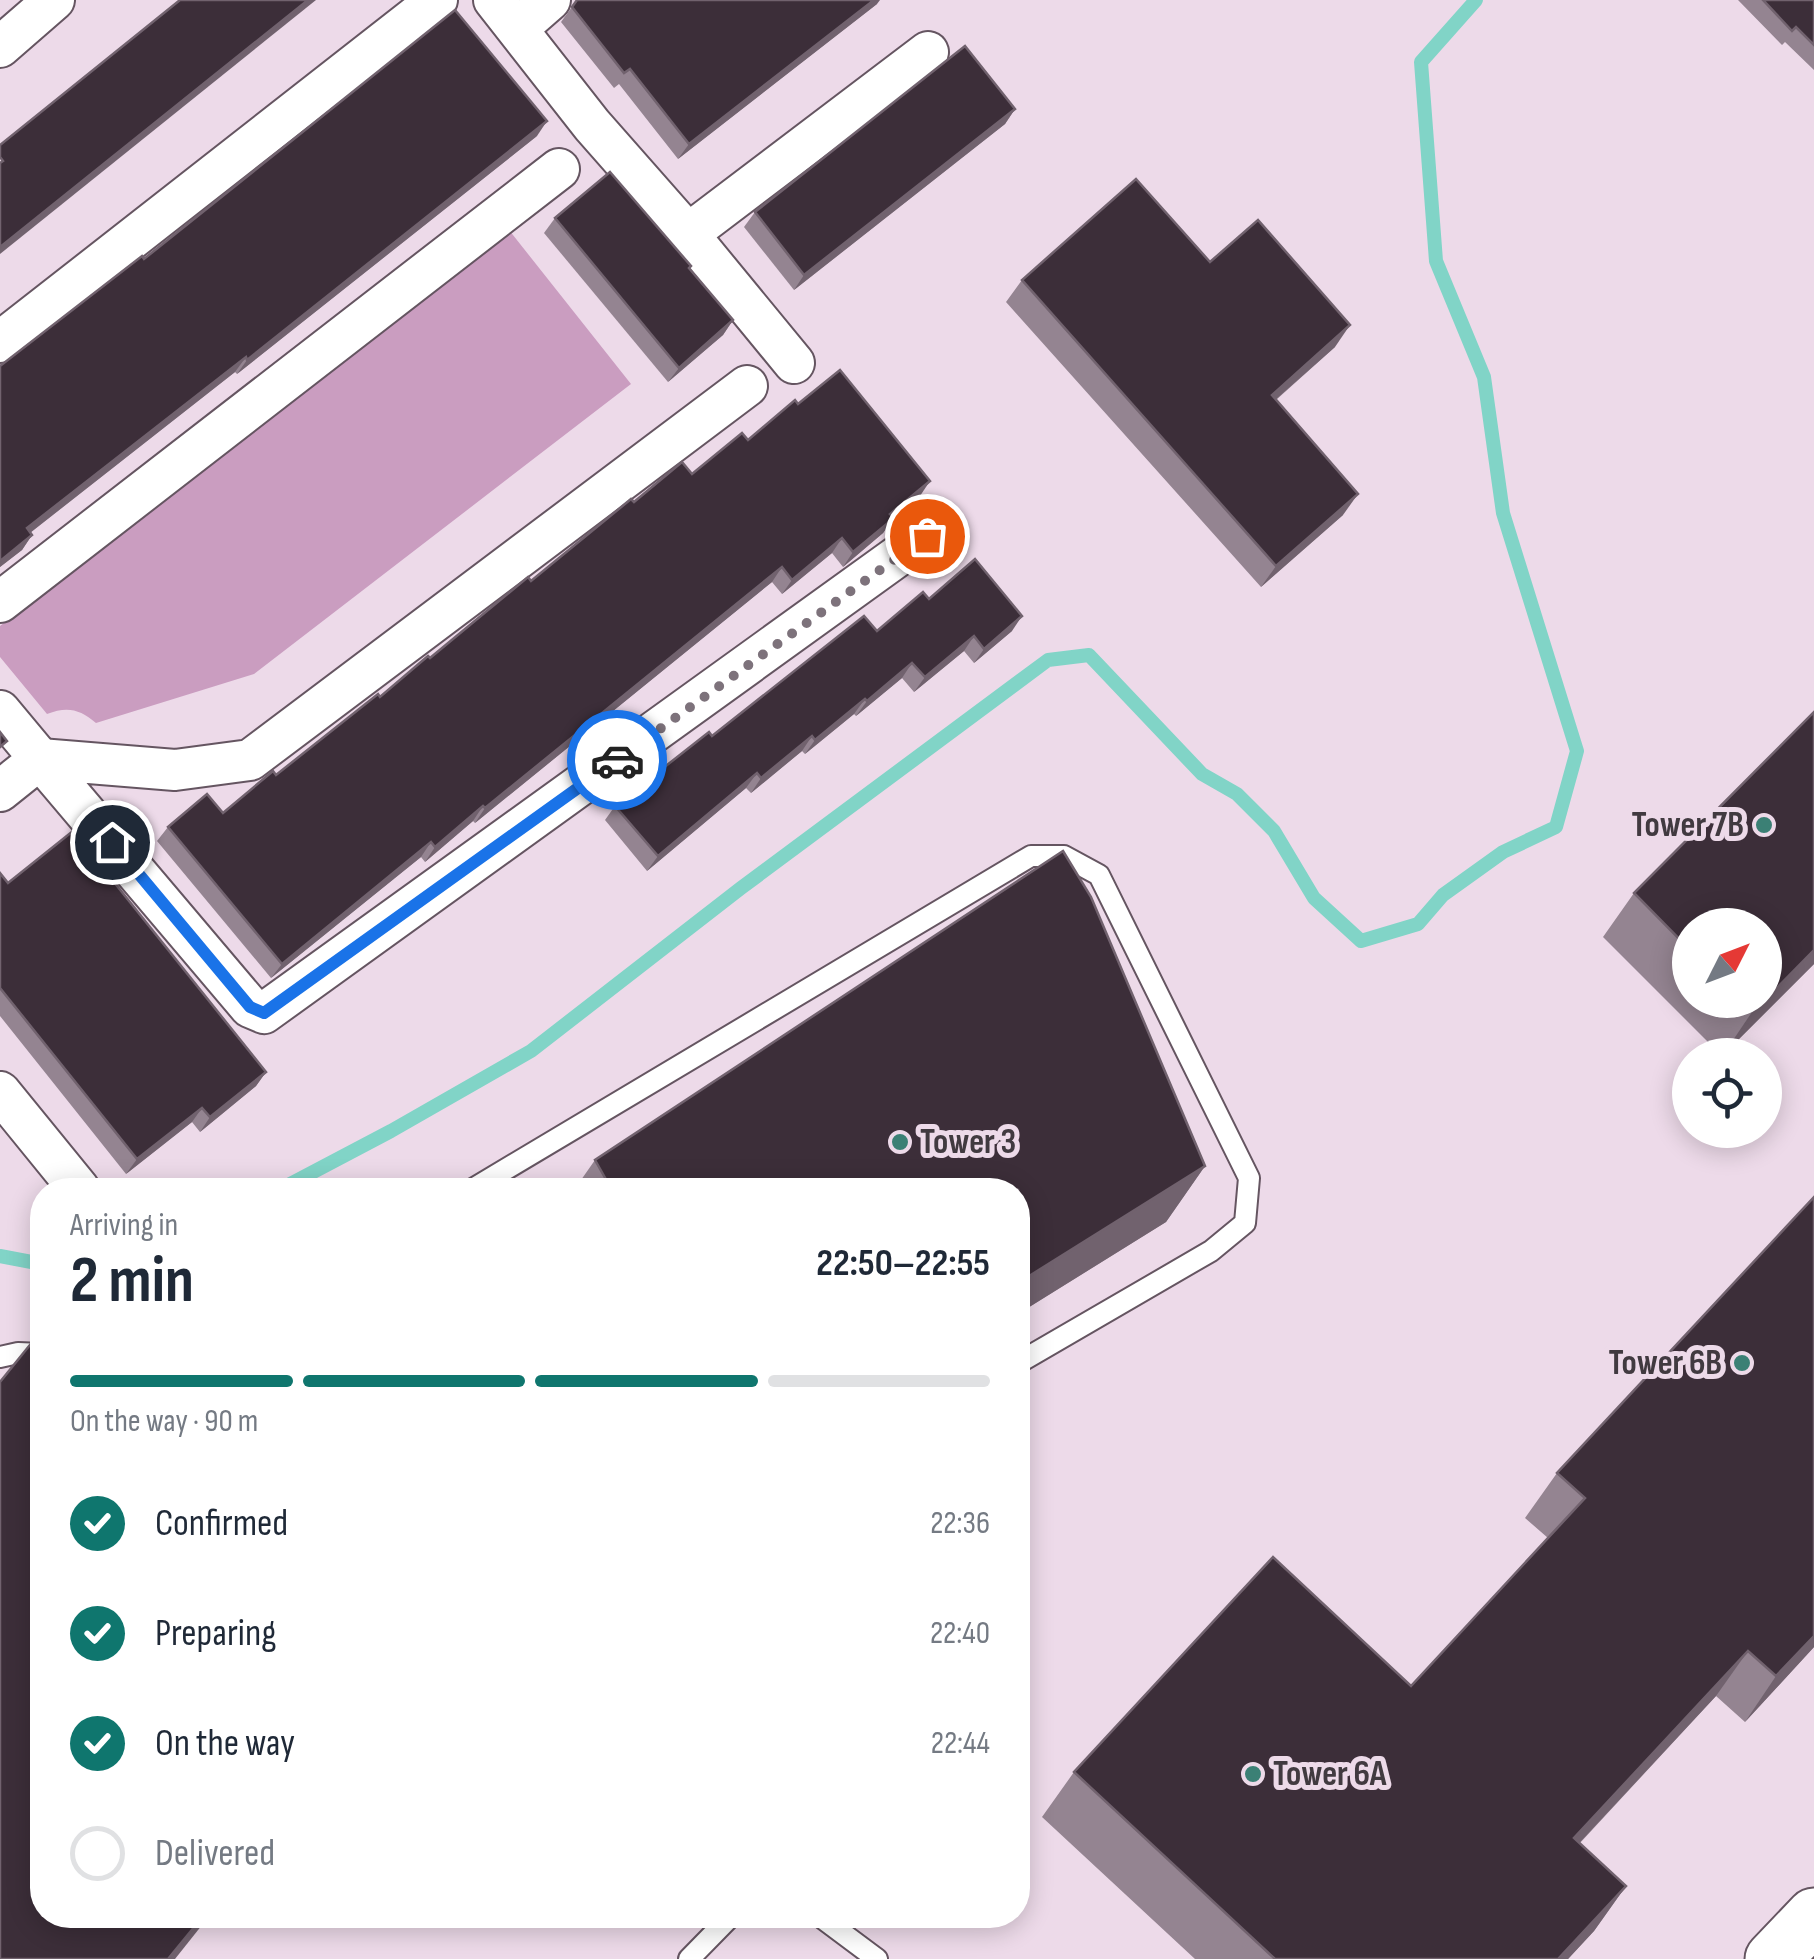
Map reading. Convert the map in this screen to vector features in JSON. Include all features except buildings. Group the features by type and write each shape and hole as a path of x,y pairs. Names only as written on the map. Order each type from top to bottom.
{"main road":[{"path":"1773,1959 1814,1916"}],"street":[{"path":"0,47 54,0"},
{"path":"0,342 436,0"},
{"path":"550,0 506,14 592,125 794,363"},
{"path":"688,234 928,52"},
{"path":"0,602 559,168"},
{"path":"0,790 40,759 175,770 250,760 747,386"},
{"path":"0,711 250,1007 264,1013 927,536"},
{"path":"0,1092 70,1178"}],"lane":[{"path":"507,1178 1031,856 1064,856 1099,875 1249,1178 1244,1223 1211,1251 1030,1356"},
{"path":"0,1357 30,1354"},
{"path":"689,1959 719,1928"},
{"path":"835,1928 877,1959"}],"shaded area":[{"path":"509,230 631,384 254,674 96,723 73,710 47,714 0,657 0,626"}],"waterway":[{"path":"302,1178 531,1051 741,888 1048,660 1089,655 1202,774 1237,794 1274,831 1314,898 1361,941 1418,924 1443,895 1503,852 1556,827 1577,751 1503,513 1484,377 1436,261 1421,62 1476,0"},
{"path":"0,1256 30,1262"}],"way so far":[{"path":"617,760 927,536"}],"place":[{"name":"Tower 7B","path":"1764,825"},
{"name":"Tower 3","path":"900,1142"},
{"name":"Tower 6B","path":"1742,1363"},
{"name":"Tower 6A","path":"1253,1774"}],"route":[{"path":"112,842 250,1007 264,1013 617,760"}]}
